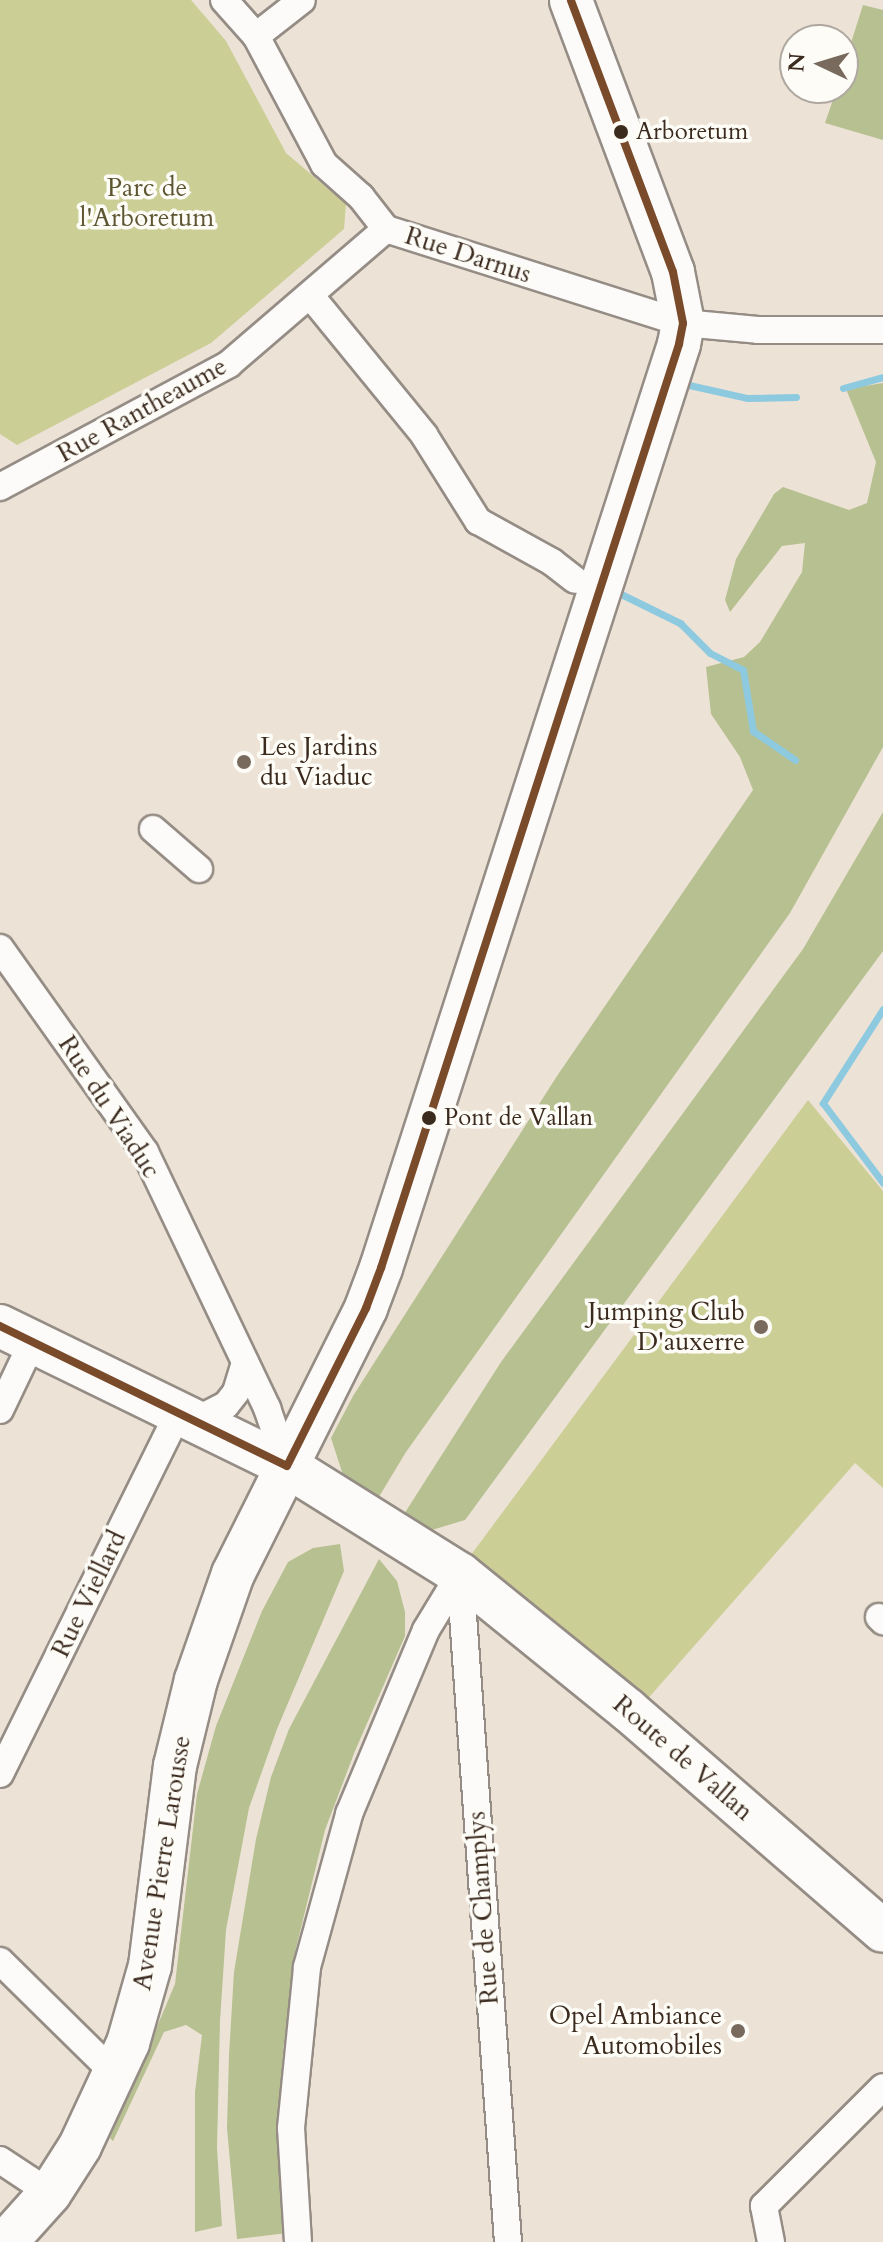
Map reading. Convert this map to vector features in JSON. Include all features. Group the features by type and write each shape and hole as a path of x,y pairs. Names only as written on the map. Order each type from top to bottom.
{"main road":[{"path":"571,0 673,272 683,323"},
{"name":"Avenue Pierre Larousse","path":"6,2242 50,2193 80,2146 128,2043 150,1966 183,1723 233,1574 366,1308 381,1268 647,453 683,323"},
{"name":"Route de Vallan","path":"16,1334 287,1466 470,1581 628,1710 883,1931"},
{"path":"313,1414 322,1468 334,1498"}],"street":[{"name":"Rue Darnus","path":"224,0 256,36 324,164 361,197 386,229 683,323 758,330 883,330"},
{"path":"256,36 302,0"},
{"name":"Rue Rantheaume","path":"0,487 229,364 386,229"},
{"path":"310,295 424,435 478,521 552,562 575,580"},
{"path":"153,829 199,869"},
{"name":"Rue du Viaduc","path":"0,948 145,1152 267,1408 287,1466"},
{"path":"0,1410 16,1334"},
{"path":"188,1420 226,1405 245,1362"},
{"name":"Rue Viellard","path":"0,1774 188,1420"},
{"path":"298,2242 291,2128 307,1967 349,1814 426,1630 470,1581"},
{"name":"Rue de Champlys","path":"470,1581 508,2242"},
{"path":"0,1961 115,2074"},
{"path":"771,2242 764,2206 879,2099"},
{"path":"0,2160 50,2193"}],"green space":[{"name":"Parc de l'Arboretum","path":"0,0 191,0 226,41 286,153 346,204 344,229 211,343 17,445 0,434"},
{"path":"863,5 883,10 883,140 825,123 832,104 859,104 857,24"},
{"path":"883,383 883,747 790,913 406,1452 374,1505 344,1478 331,1438 353,1396 557,1076 753,790 740,757 711,714 706,667 744,657 760,642 802,572 805,543 782,546 730,612 725,600 736,559 774,494 783,487 849,510 867,503 876,462 846,389"},
{"path":"883,812 883,951 465,1520 422,1533 399,1522 501,1362 803,949"},
{"name":"Jumping Club D'auxerre","path":"808,1100 883,1191 883,1488 855,1463 644,1703 465,1563"},
{"path":"340,1544 344,1571 277,1729 249,1808 226,1930 220,2021 217,2148 222,2226 195,2232 195,2092 202,2035 186,2025 164,2032 113,2141 110,2138 175,1984 197,1794 216,1726 262,1611 288,1562 313,1548"},
{"path":"379,1559 397,1581 405,1612 405,1636 325,1830 296,1948 283,2052 279,2136 287,2233 237,2239 227,2128 229,2055 234,1972 256,1839 271,1777 289,1729"}],"waterway":[{"path":"843,388 883,377"},
{"path":"689,385 747,398 796,397"},
{"path":"623,595 680,623 710,653 743,670 753,731 795,760"},
{"path":"883,1009 823,1103 883,1183"}],"transit line":[{"path":"287,1466 366,1308 381,1268 679,344 683,323 673,272 571,0"},
{"path":"0,1326 287,1466"}],"place":[{"name":"Arboretum","path":"621,132"},
{"name":"Les Jardins du Viaduc","path":"244,762"},
{"name":"Pont de Vallan","path":"429,1118"},
{"name":"Jumping Club D'auxerre","path":"761,1327"},
{"name":"Opel Ambiance Automobiles","path":"738,2031"}]}
